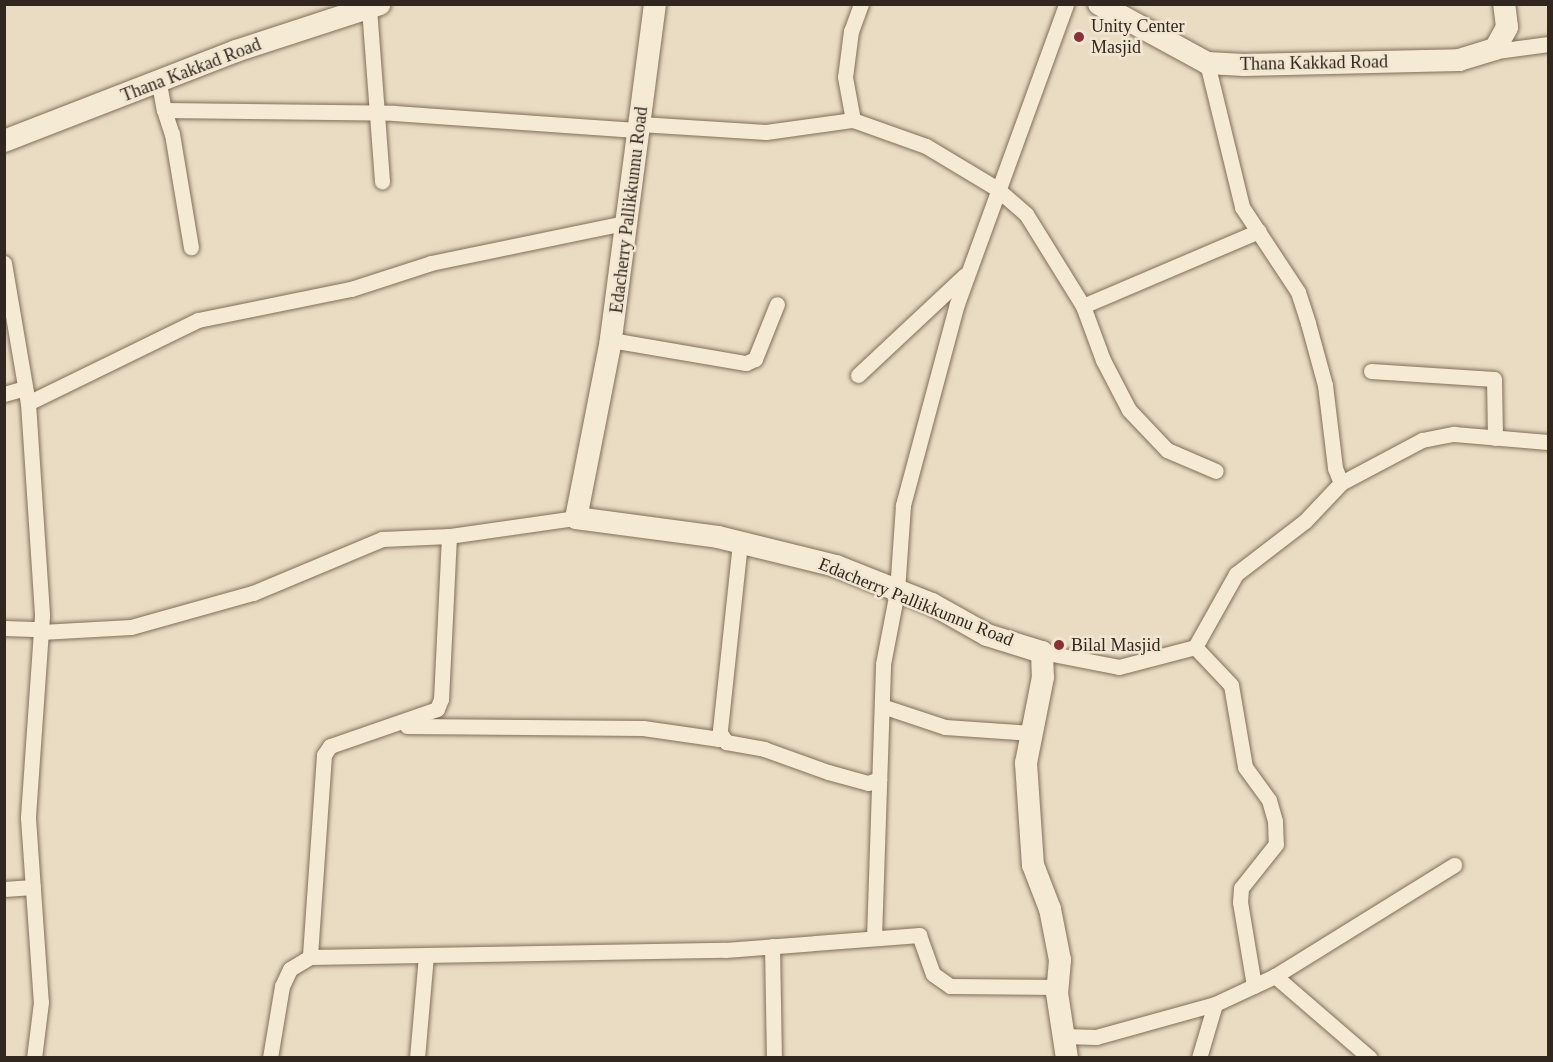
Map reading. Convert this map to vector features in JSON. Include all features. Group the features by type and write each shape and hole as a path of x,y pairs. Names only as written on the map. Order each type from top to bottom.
{"main road":[{"name":"Edacherry Pallikkunnu Road","path":"655,4 629,222 611,340 576,518 740,541 836,566 897,591 987,634 1042,652"},
{"path":"1486,52 1495,49 1507,27 1504,4"},
{"name":"Thana Kakkad Road","path":"4,141 159,83 236,51 374,6"},
{"name":"Thana Kakkad Road","path":"1109,7 1207,63 1459,60 1486,52"},
{"path":"1042,652 1043,677 1026,763 1033,865 1050,909 1060,960 1058,987 1066,1047"}],"street":[{"path":"853,120 845,77 850,31 861,4"},
{"path":"874,938 883,664 897,591 903,505 967,273 996,188 1066,4"},
{"path":"374,6 382,182"},
{"path":"1486,52 1548,44"},
{"path":"1207,63 1242,207 1249,222 1259,231 1298,292 1305,313 1324,385 1335,468 1341,483"},
{"path":"159,83 164,110 172,134 191,247"},
{"path":"164,110 378,113 766,132 853,120 926,146 996,188 1026,214 1083,306 1103,360 1129,410 1167,450 1216,471"},
{"path":"4,394 27,395 198,320 351,290 431,263 629,222"},
{"path":"1083,306 1259,231"},
{"path":"4,263 27,395 41,630 28,819 41,1002 34,1058"},
{"path":"858,375 967,273"},
{"path":"611,340 746,363 755,359 777,304"},
{"path":"1371,371 1494,379 1495,438"},
{"path":"1042,652 1119,667 1195,647 1236,574 1305,521 1341,483 1422,440 1454,434 1548,442"},
{"path":"4,628 41,630 131,627 252,593 382,539 448,536 576,518"},
{"path":"310,957 320,768 324,755 330,746 428,715 437,709 441,699 448,536"},
{"path":"392,726 643,728 719,739 740,541"},
{"path":"1195,647 1231,685 1245,768 1269,800 1275,821 1276,844 1241,888 1240,903 1254,986"},
{"path":"882,706 945,727 1032,733"},
{"path":"720,733 726,742 764,749 836,775 868,783 879,779"},
{"path":"1066,1047 1215,1004 1254,986 1275,976 1454,866"},
{"path":"4,889 33,887"},
{"path":"270,1058 282,986 290,969 310,957 772,946 919,935 933,974 950,986 1058,987"},
{"path":"772,946 774,1058"},
{"path":"417,1058 426,956"},
{"path":"1275,976 1370,1058"},
{"path":"1199,1058 1215,1004"}],"place":[{"name":"Unity Center Masjid","path":"1079,37"},
{"name":"Bilal Masjid","path":"1059,645"}]}
